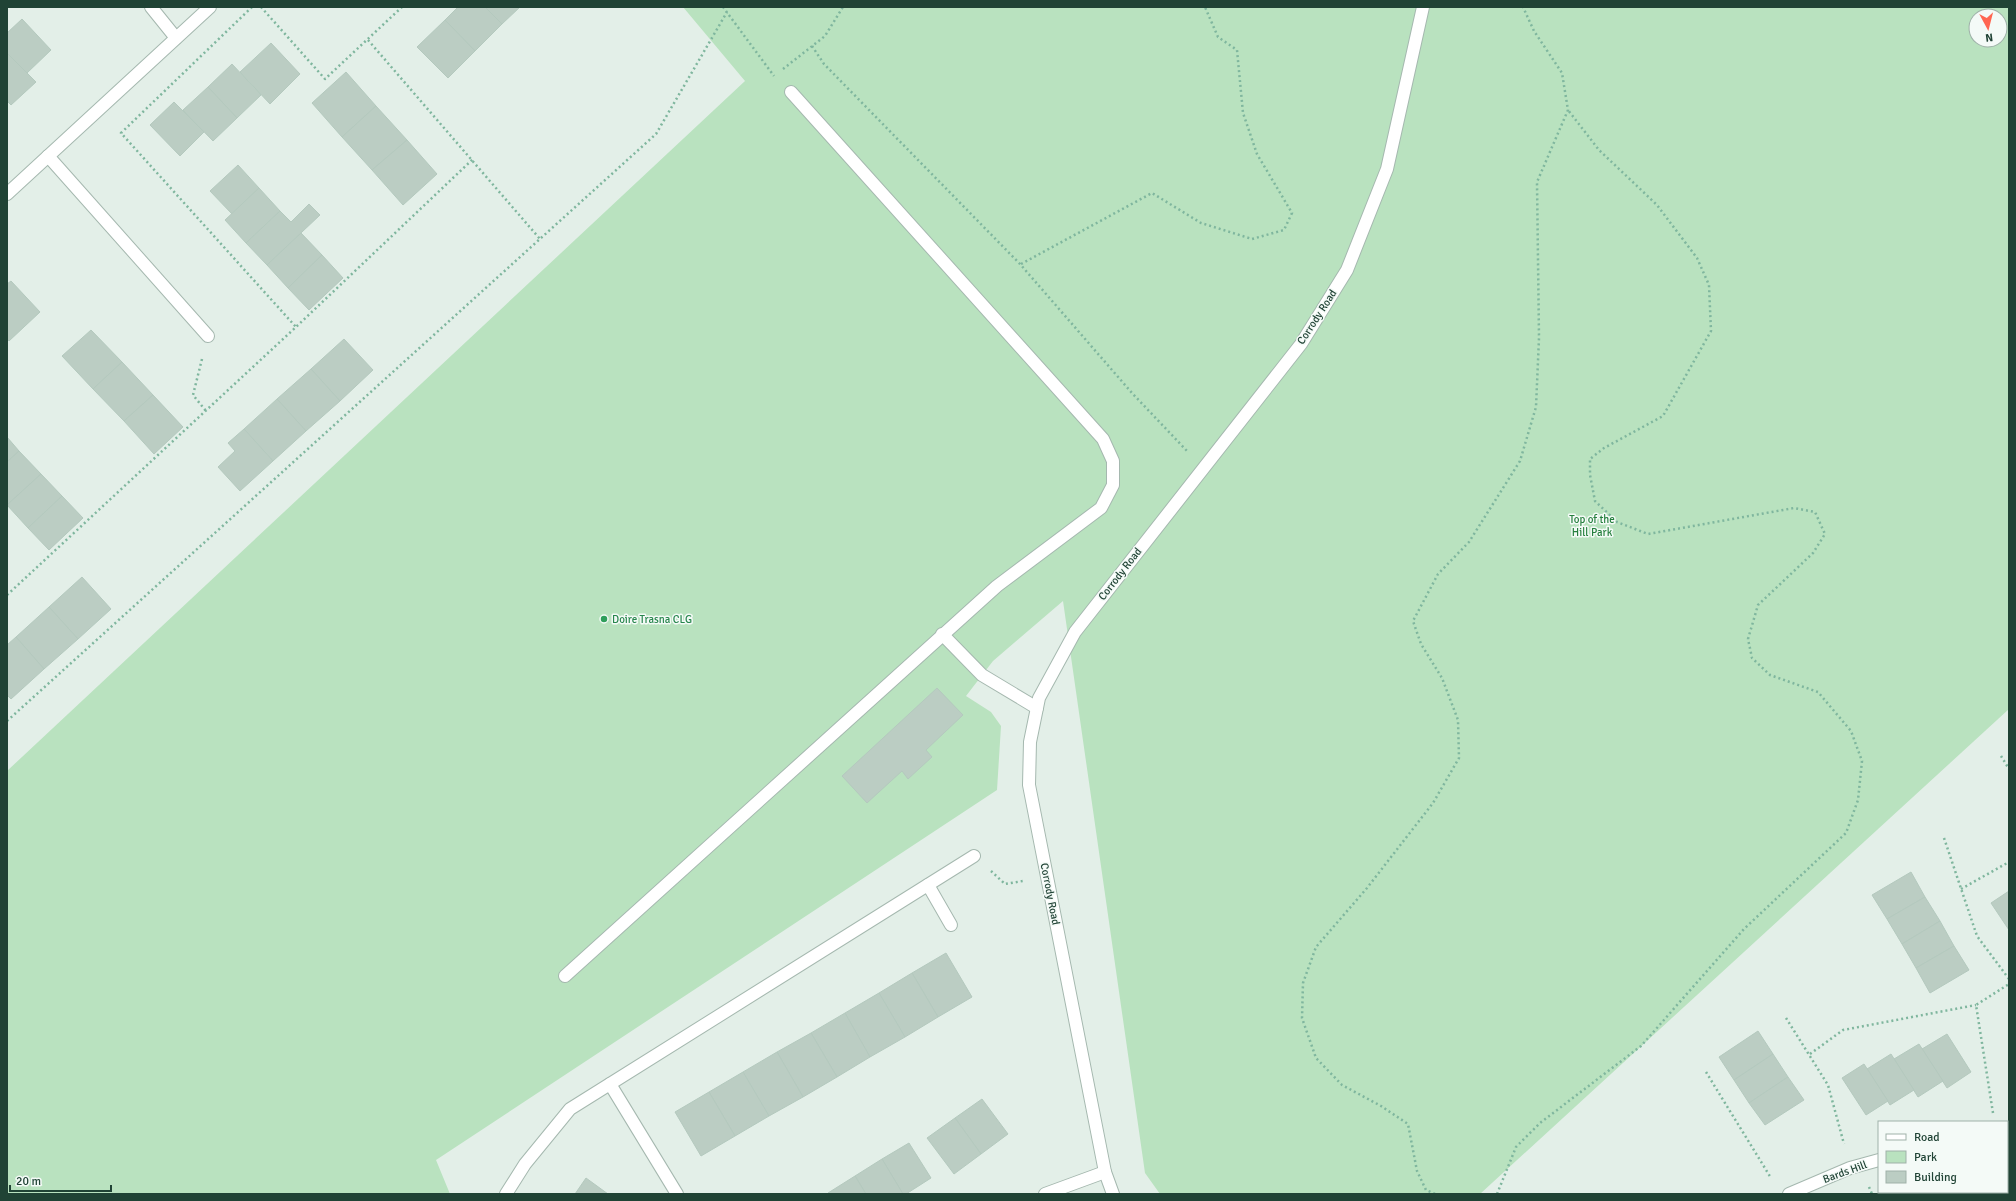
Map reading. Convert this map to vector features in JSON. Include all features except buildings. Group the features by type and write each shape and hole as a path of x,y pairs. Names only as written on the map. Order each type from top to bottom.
{"street":[{"path":"151,7 176,38"},
{"path":"7,194 210,7"},
{"name":"Corrody Road","path":"1113,1194 1105,1172 1029,785 1030,742 1039,698 1075,632 1301,344 1347,270 1387,169 1423,7"},
{"path":"565,976 942,634 997,586 1101,508 1113,485 1113,461 1103,439 791,92"},
{"path":"48,156 208,336"},
{"path":"942,634 982,675 1037,708"},
{"path":"506,1194 525,1164 570,1110 974,856"},
{"path":"928,885 951,925"},
{"path":"610,1084 677,1194"},
{"name":"Bards Hill","path":"1789,1194 1850,1168 1878,1160"},
{"path":"1045,1194 1105,1172"}],"path":[{"path":"252,7 121,133 296,326"},
{"path":"261,7 324,79 402,7"},
{"path":"723,7 774,76 825,36 843,7"},
{"path":"1020,264 1152,193 1201,223 1252,239 1284,230 1292,213 1257,154 1250,134 1243,113 1237,50 1218,37 1205,7"},
{"path":"1497,1194 1516,1147 1540,1123 1641,1046 1744,929 1846,833 1858,800 1862,761 1851,731 1818,692 1770,675 1752,658 1748,639 1758,605 1813,553 1825,534 1815,512 1794,508 1648,534 1617,522 1595,501 1590,475 1590,460 1604,448 1663,416 1711,331 1708,285 1696,258 1657,205 1599,150 1568,110 1562,72 1534,31 1523,7"},
{"path":"7,721 656,134 727,12"},
{"path":"368,40 541,239"},
{"path":"812,46 824,64 1020,264 1132,393 1203,468"},
{"path":"1435,1194 1426,1190 1417,1171 1408,1124 1381,1106 1342,1085 1316,1058 1302,1018 1303,983 1316,947 1366,888 1433,803 1459,758 1458,720 1442,678 1421,644 1412,621 1438,574 1469,542 1520,461 1536,407 1538,338 1537,182 1568,110"},
{"path":"7,595 206,411 472,159"},
{"path":"206,411 193,395 208,336"},
{"path":"2001,756 2009,769"},
{"path":"1944,838 1977,936 2009,979"},
{"path":"974,856 1005,884 1046,877"},
{"path":"1961,889 2009,862"},
{"path":"1810,1054 1843,1030 1976,1005 2009,984"},
{"path":"1976,1005 1993,1114"},
{"path":"1786,1018 1810,1054 1828,1085 1850,1168"},
{"path":"1706,1072 1772,1180"}],"green space":[{"name":"Top of the Hill Park","path":"683,7 2009,7 2009,709 1480,1194 1160,1194 1145,1173 1063,601 993,661 966,696 991,712 1001,726 997,790 436,1160 450,1194 7,1194 7,771 745,81"}],"place":[{"name":"Doire Trasna CLG","path":"604,619"}]}
